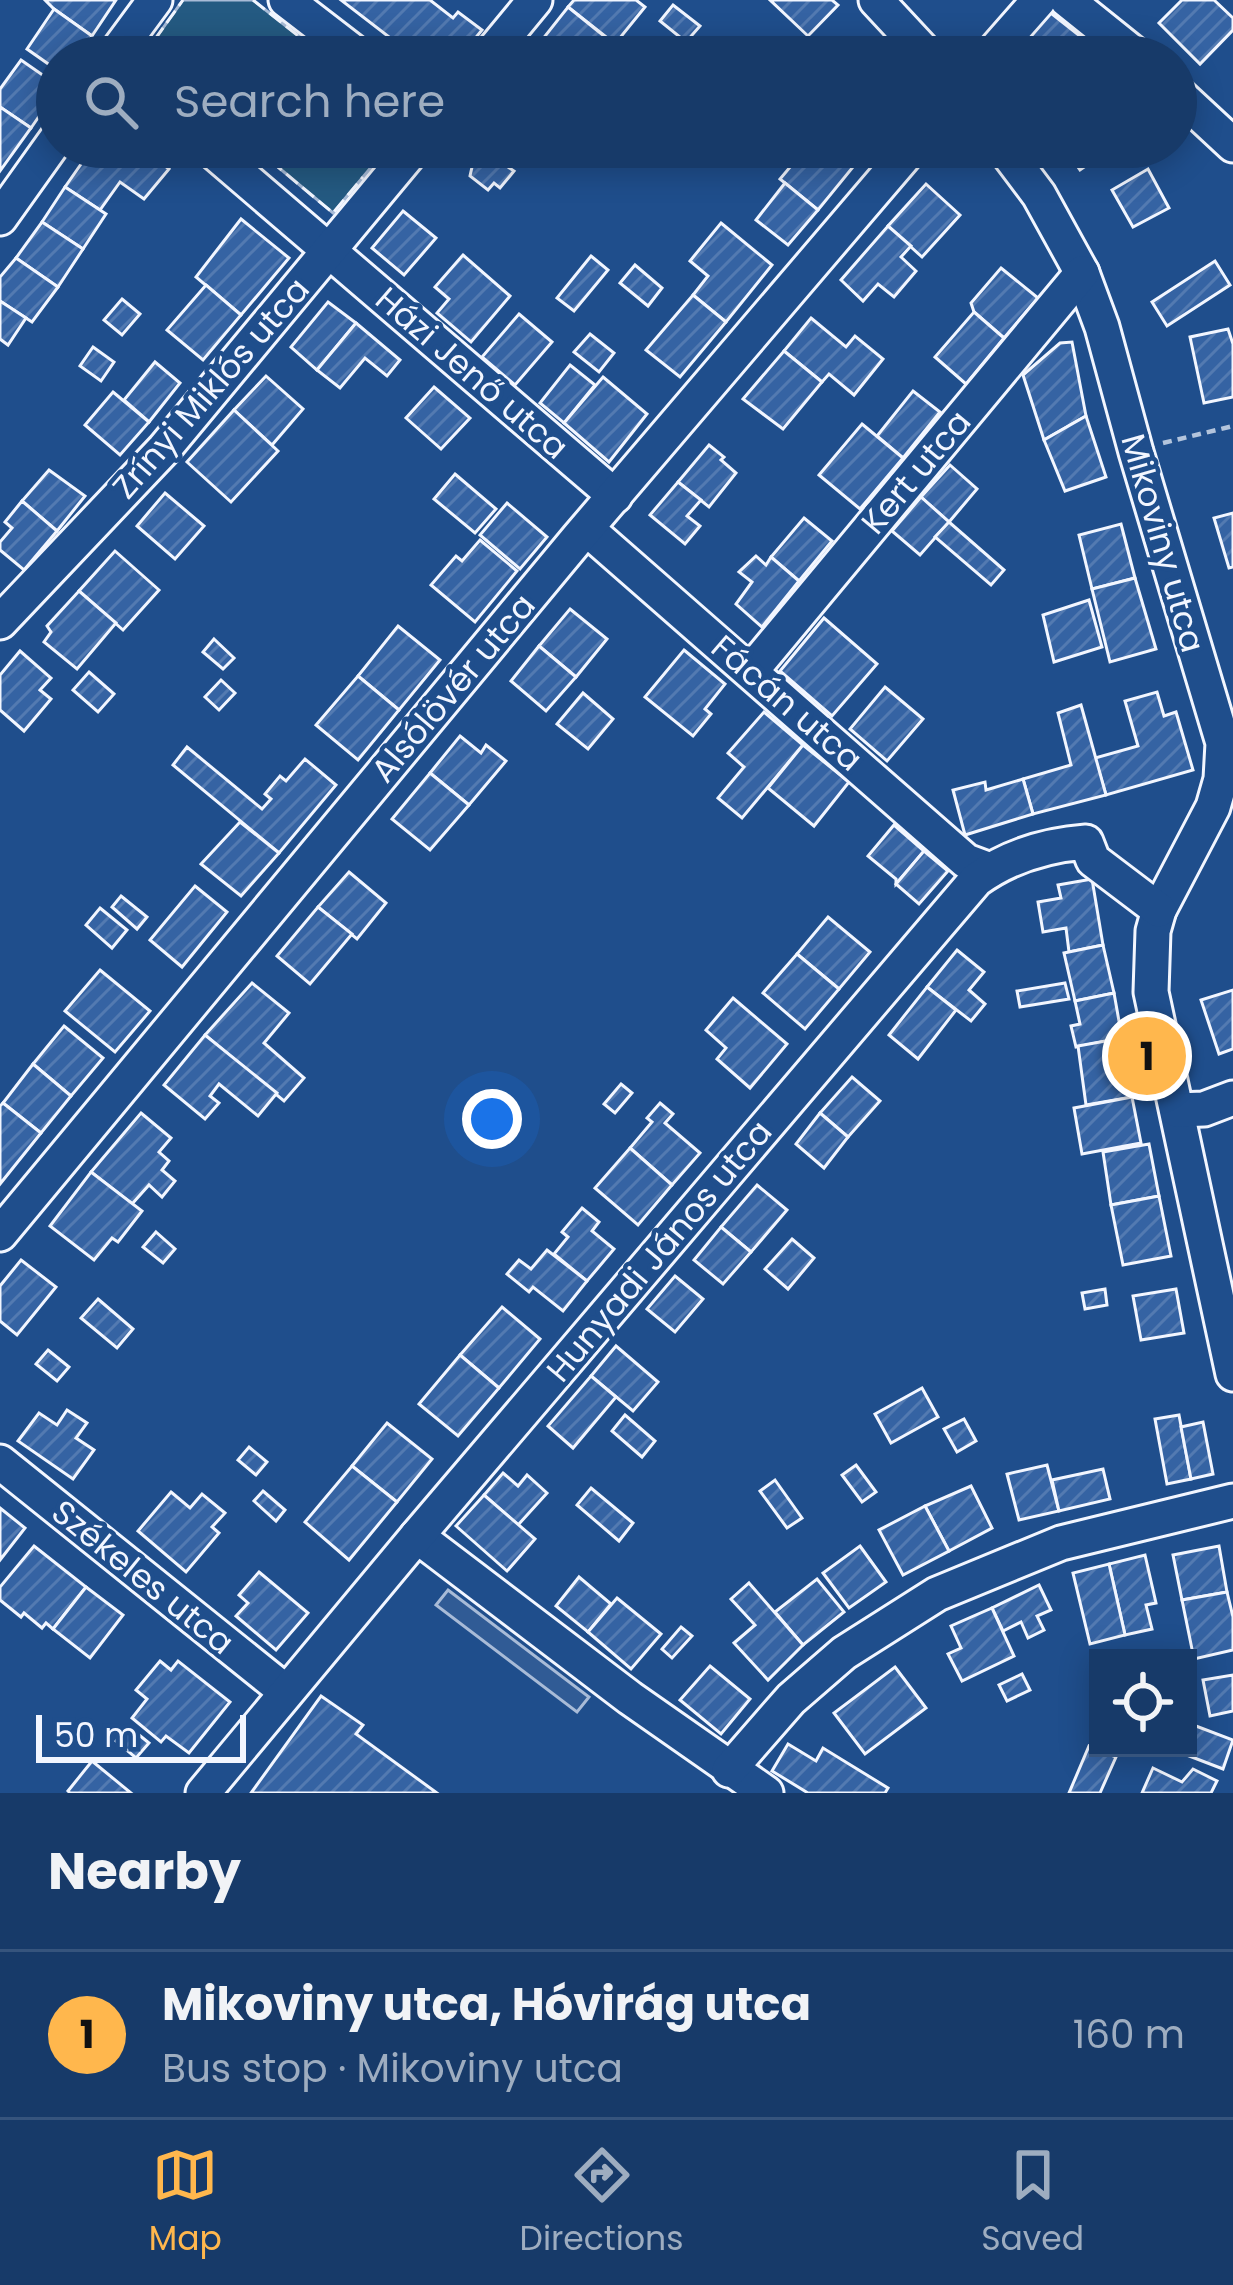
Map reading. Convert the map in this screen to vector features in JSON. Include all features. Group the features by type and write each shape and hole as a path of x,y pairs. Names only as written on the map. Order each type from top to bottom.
{"street":[{"path":"128,36 155,0"},
{"path":"286,0 333,36"},
{"path":"876,0 909,36"},
{"path":"1008,36 1040,0"},
{"path":"1067,0 1112,36"},
{"path":"499,36 515,7"},
{"path":"1197,112 1233,145"},
{"path":"0,218 36,167"},
{"name":"Házi Jenő utca","path":"232,168 615,496"},
{"name":"Zrínyi Miklós utca","path":"0,622 164,448 397,168"},
{"name":"Alsólövér utca","path":"0,1234 894,168"},
{"name":"Mikoviny utca","path":"1019,168 1082,273 1102,327 1222,743 1221,779 1213,807 1159,910 1153,931 1151,992 1233,1374"},
{"name":"Kert utca","path":"751,671 1082,273"},
{"name":"Fácán utca","path":"587,529 966,861 990,871"},
{"name":"Hunyadi János utca","path":"202,1793 957,900 990,871 1043,848 1086,842 1093,860 1159,910"},
{"path":"1177,1110 1204,1109 1233,1098"},
{"name":"Székeles utca","path":"0,1462 286,1691"},
{"path":"729,1769 790,1699 844,1653 937,1594 1061,1543 1233,1502"},
{"path":"417,1535 766,1793"}],"path":[{"path":"1136,452 1233,426"}],"shaded area":[{"path":"183,0 253,0 298,36 157,36"},
{"path":"279,168 370,168 333,213"},
{"path":"448,1590 589,1697 577,1712 436,1605"}],"building":[{"path":"45,0 116,0 92,36"},
{"path":"341,0 430,0 453,18 458,12 482,30 477,36 388,36"},
{"path":"574,0 636,0 645,7 621,36 605,36 568,7"},
{"path":"770,0 832,0 838,5 808,36"},
{"path":"1182,0 1214,0 1233,18 1233,30 1200,64 1197,36 1172,36 1159,23"},
{"path":"673,5 700,26 691,36 679,36 660,21"},
{"path":"568,7 604,36 545,36"},
{"path":"54,9 92,36 36,36 36,55 27,49"},
{"path":"1047,10 1080,36 1026,36"},
{"path":"21,60 36,70 36,121 31,128 0,107 0,89"},
{"path":"0,107 31,128 0,171"},
{"path":"78,168 169,169 144,199 120,182 100,210 65,187"},
{"path":"472,168 514,171 500,188 494,183 488,190 470,176"},
{"path":"789,168 852,168 818,210 780,179"},
{"path":"1148,169 1169,208 1133,227 1112,190"},
{"path":"785,183 818,210 788,245 756,220"},
{"path":"926,184 960,215 922,257 888,226"},
{"path":"65,187 106,214 83,249 42,222"},
{"path":"403,211 436,238 404,275 372,248"},
{"path":"241,219 289,258 241,315 196,277"},
{"path":"42,222 83,249 58,287 16,258"},
{"path":"721,223 772,265 726,322 693,295 708,276 690,261"},
{"path":"888,226 911,246 901,257 916,271 894,297 878,284 863,301 841,280"},
{"path":"463,255 510,296 471,342 437,313 449,299 435,287"},
{"path":"591,256 608,270 574,311 557,298"},
{"path":"16,258 58,287 32,322 0,301 0,277"},
{"path":"1215,261 1230,285 1167,326 1152,302"},
{"path":"635,265 662,288 648,306 620,283"},
{"path":"1001,268 1038,298 1004,338 974,312 971,303"},
{"path":"206,285 241,315 203,360 167,330"},
{"path":"693,295 726,322 680,377 646,350"},
{"path":"122,299 140,314 122,335 104,320"},
{"path":"0,301 26,318 8,345 0,339"},
{"path":"328,302 356,323 317,370 291,347"},
{"path":"974,312 1004,338 966,384 935,357"},
{"path":"519,314 552,342 515,385 482,357"},
{"path":"811,318 846,347 855,336 883,359 854,395 829,374 822,382 784,351"},
{"path":"356,323 400,360 387,376 365,358 340,388 317,370"},
{"path":"1228,329 1233,344 1233,397 1204,403 1190,337"},
{"path":"590,334 614,353 599,372 574,352"},
{"path":"1072,342 1086,416 1044,440 1023,375 1060,343"},
{"path":"93,347 114,362 101,381 80,366"},
{"path":"784,351 822,382 783,429 743,399"},
{"path":"155,362 180,383 149,422 124,400"},
{"path":"570,365 595,385 564,423 540,403"},
{"path":"266,376 303,409 272,445 234,410"},
{"path":"603,377 647,414 609,462 564,423"},
{"path":"434,387 470,418 441,449 406,418"},
{"path":"913,391 940,412 903,458 877,436"},
{"path":"113,392 149,422 120,455 85,425"},
{"path":"234,410 278,451 231,502 187,462"},
{"path":"1086,416 1106,477 1065,491 1044,440"},
{"path":"862,424 903,458 860,509 819,475"},
{"path":"709,445 736,473 709,507 678,482"},
{"path":"950,465 977,489 949,522 921,497"},
{"path":"49,470 85,496 57,531 22,501"},
{"path":"455,474 496,509 475,533 434,499"},
{"path":"678,482 701,500 687,516 700,526 685,544 650,515"},
{"path":"165,493 204,526 175,559 137,526"},
{"path":"921,497 949,522 920,555 892,531"},
{"path":"22,501 57,531 24,570 0,550 0,542 12,528 5,522"},
{"path":"507,503 547,537 520,569 480,535"},
{"path":"1233,513 1233,567 1229,568 1214,518"},
{"path":"804,518 832,541 799,581 771,557"},
{"path":"949,522 1004,570 991,585 935,537"},
{"path":"1121,524 1135,578 1092,589 1079,535"},
{"path":"480,540 517,571 475,622 431,585 456,556 462,561"},
{"path":"115,551 159,590 123,630 79,591"},
{"path":"756,556 766,565 771,557 799,581 762,627 736,604 752,582 739,572"},
{"path":"1135,578 1156,649 1110,662 1092,589"},
{"path":"79,591 116,623 77,669 44,642 51,632 47,626"},
{"path":"1089,600 1102,647 1054,662 1043,615"},
{"path":"570,609 607,639 576,677 539,646"},
{"path":"824,618 877,664 832,716 780,671"},
{"path":"398,626 440,660 399,710 358,676"},
{"path":"214,639 234,658 223,669 203,652"},
{"path":"539,646 576,677 546,711 511,681"},
{"path":"684,650 725,684 705,709 711,714 693,736 645,697"},
{"path":"20,651 51,678 40,690 51,699 24,731 0,710 0,675"},
{"path":"89,672 114,694 98,712 73,690"},
{"path":"358,676 399,710 358,760 316,725"},
{"path":"221,680 235,693 219,710 205,697"},
{"path":"885,687 923,719 887,761 850,729"},
{"path":"1157,692 1164,716 1176,712 1193,770 1106,795 1095,758 1138,746 1125,701"},
{"path":"583,693 613,719 588,749 557,724"},
{"path":"1081,705 1106,795 1033,814 1023,779 1071,765 1058,713"},
{"path":"764,712 803,745 742,818 718,798 744,767 728,753"},
{"path":"460,736 481,753 486,745 506,761 469,805 430,773"},
{"path":"803,745 849,782 814,826 768,788"},
{"path":"187,747 262,809 271,799 265,794 280,776 286,781 305,759 336,785 279,853 173,765"},
{"path":"430,773 469,805 430,850 392,819"},
{"path":"1023,779 1033,814 965,835 953,790 985,782 986,790"},
{"path":"240,822 279,853 241,896 201,864"},
{"path":"894,825 924,851 896,884 868,856"},
{"path":"924,851 948,871 919,904 896,884"},
{"path":"349,872 386,903 357,939 318,907"},
{"path":"1092,879 1103,945 1069,952 1066,928 1043,932 1038,902 1061,898 1058,885"},
{"path":"195,886 227,912 182,967 150,940"},
{"path":"121,896 147,917 137,929 112,907"},
{"path":"318,907 352,934 310,984 277,956"},
{"path":"100,908 127,930 112,948 86,925"},
{"path":"828,917 870,952 839,989 797,954"},
{"path":"1103,945 1114,993 1075,1001 1064,953"},
{"path":"957,950 984,972 969,990 985,1004 971,1021 927,987"},
{"path":"797,954 839,989 805,1029 763,993"},
{"path":"100,970 150,1011 115,1052 65,1011"},
{"path":"252,983 289,1013 264,1043 304,1078 284,1101 205,1035"},
{"path":"1065,983 1069,999 1020,1007 1017,991"},
{"path":"927,987 956,1010 918,1059 889,1035"},
{"path":"1233,990 1233,1049 1219,1054 1201,1000"},
{"path":"1114,993 1122,1038 1076,1047 1071,1026 1080,1024 1075,1001"},
{"path":"733,998 787,1044 750,1088 717,1059 726,1048 706,1030"},
{"path":"64,1026 103,1058 71,1096 33,1064"},
{"path":"205,1035 277,1093 258,1116 219,1084 210,1096 219,1103 205,1119 164,1085"},
{"path":"1122,1038 1132,1097 1086,1105 1078,1046"},
{"path":"33,1064 71,1096 41,1133 3,1103"},
{"path":"852,1077 880,1101 848,1137 820,1113"},
{"path":"621,1084 632,1093 615,1113 604,1104"},
{"path":"1132,1097 1141,1143 1082,1154 1074,1108"},
{"path":"3,1103 41,1133 0,1184 0,1106"},
{"path":"660,1103 673,1114 665,1123 700,1153 672,1185 630,1148 652,1122 647,1118"},
{"path":"141,1113 171,1138 159,1152 169,1161 162,1170 175,1181 162,1197 149,1185 132,1204 91,1172"},
{"path":"820,1113 848,1137 824,1168 796,1144"},
{"path":"1149,1144 1159,1196 1111,1205 1103,1152"},
{"path":"630,1148 672,1185 638,1225 595,1188"},
{"path":"91,1172 142,1211 118,1242 112,1238 94,1260 50,1226"},
{"path":"757,1185 787,1210 751,1252 721,1227"},
{"path":"1159,1196 1171,1256 1123,1265 1111,1205"},
{"path":"582,1208 599,1222 592,1231 614,1249 587,1281 554,1254 568,1237 562,1232"},
{"path":"721,1227 751,1252 723,1284 694,1260"},
{"path":"156,1232 175,1249 163,1263 143,1247"},
{"path":"792,1239 814,1258 788,1289 765,1269"},
{"path":"547,1250 587,1281 563,1311 507,1274 519,1260 531,1269"},
{"path":"21,1260 56,1287 17,1335 0,1321 0,1286"},
{"path":"675,1276 703,1299 675,1332 647,1309"},
{"path":"1105,1289 1107,1305 1085,1309 1082,1293"},
{"path":"1176,1289 1184,1333 1141,1340 1133,1296"},
{"path":"98,1299 133,1329 117,1348 81,1318"},
{"path":"502,1307 540,1339 499,1388 460,1355"},
{"path":"616,1346 658,1382 633,1411 591,1376"},
{"path":"48,1350 69,1367 57,1381 36,1364"},
{"path":"460,1355 499,1388 458,1436 419,1404"},
{"path":"591,1376 616,1397 573,1448 548,1426"},
{"path":"922,1388 938,1417 891,1443 875,1414"},
{"path":"67,1410 87,1423 76,1438 94,1450 73,1479 18,1441 39,1413 57,1425"},
{"path":"625,1415 655,1441 642,1457 612,1431"},
{"path":"1179,1415 1191,1479 1167,1484 1155,1419"},
{"path":"964,1419 976,1441 957,1452 944,1429"},
{"path":"1203,1422 1213,1474 1191,1479 1181,1427"},
{"path":"387,1423 432,1459 397,1502 352,1466"},
{"path":"249,1447 267,1462 256,1475 238,1460"},
{"path":"856,1465 876,1492 862,1502 842,1475"},
{"path":"1047,1465 1059,1511 1019,1520 1007,1474"},
{"path":"352,1466 397,1502 349,1560 305,1522"},
{"path":"1103,1469 1110,1499 1059,1511 1052,1480"},
{"path":"503,1473 518,1486 527,1475 547,1493 518,1525 484,1495"},
{"path":"775,1480 802,1518 787,1528 760,1491"},
{"path":"971,1486 992,1528 949,1551 925,1506"},
{"path":"591,1488 633,1523 619,1541 577,1505"},
{"path":"263,1491 285,1510 276,1521 254,1501"},
{"path":"171,1492 190,1508 202,1494 225,1513 212,1527 219,1533 186,1572 138,1531"},
{"path":"484,1495 535,1539 507,1571 456,1526"},
{"path":"925,1506 949,1551 903,1575 879,1530"},
{"path":"0,1508 25,1528 0,1560"},
{"path":"34,1546 86,1587 53,1629 46,1623 42,1628 24,1613 21,1617 0,1600 0,1587"},
{"path":"860,1546 886,1582 849,1608 823,1573"},
{"path":"1219,1546 1227,1592 1182,1600 1173,1555"},
{"path":"1145,1555 1156,1603 1146,1605 1152,1629 1125,1635 1109,1564"},
{"path":"1109,1564 1125,1635 1090,1644 1073,1573"},
{"path":"259,1572 308,1613 276,1650 236,1616 248,1603 239,1595"},
{"path":"579,1577 611,1604 588,1632 556,1606"},
{"path":"817,1579 844,1612 803,1645 775,1612"},
{"path":"749,1583 803,1645 768,1680 734,1643 755,1625 731,1599"},
{"path":"1039,1585 1051,1610 1037,1616 1044,1630 1028,1638 1021,1622 1003,1631 992,1608"},
{"path":"86,1587 123,1615 90,1658 53,1629"},
{"path":"1227,1592 1233,1650 1197,1658 1182,1600"},
{"path":"617,1598 661,1634 631,1669 588,1632"},
{"path":"992,1608 1014,1656 962,1681 948,1654 961,1648 951,1626"},
{"path":"681,1627 692,1636 672,1658 662,1649"},
{"path":"160,1661 171,1670 178,1661 230,1702 189,1753 166,1736 161,1742 132,1718 147,1699 136,1690"},
{"path":"710,1666 750,1699 721,1734 680,1700"},
{"path":"895,1667 926,1708 865,1754 834,1713"},
{"path":"1022,1674 1030,1690 1007,1701 999,1685"},
{"path":"1233,1675 1233,1711 1210,1716 1203,1680"},
{"path":"321,1696 363,1725 356,1734 437,1793 251,1793"},
{"path":"128,1726 149,1743 136,1758 116,1741"},
{"path":"1197,1726 1233,1740 1223,1769 1192,1757 1197,1757"},
{"path":"788,1744 816,1761 823,1748 888,1788 885,1793 808,1793 772,1771"},
{"path":"1089,1746 1089,1757 1116,1757 1100,1793 1069,1793"},
{"path":"92,1761 131,1793 70,1793"},
{"path":"1153,1768 1182,1782 1193,1769 1217,1781 1211,1793 1142,1793"}],"fence":[{"path":"157,36 183,0"},
{"path":"253,0 298,36"},
{"path":"279,168 333,213 363,177"}],"place":[{"name":"Mikoviny utca, Hóvirág utca","path":"1147,1056"}]}
